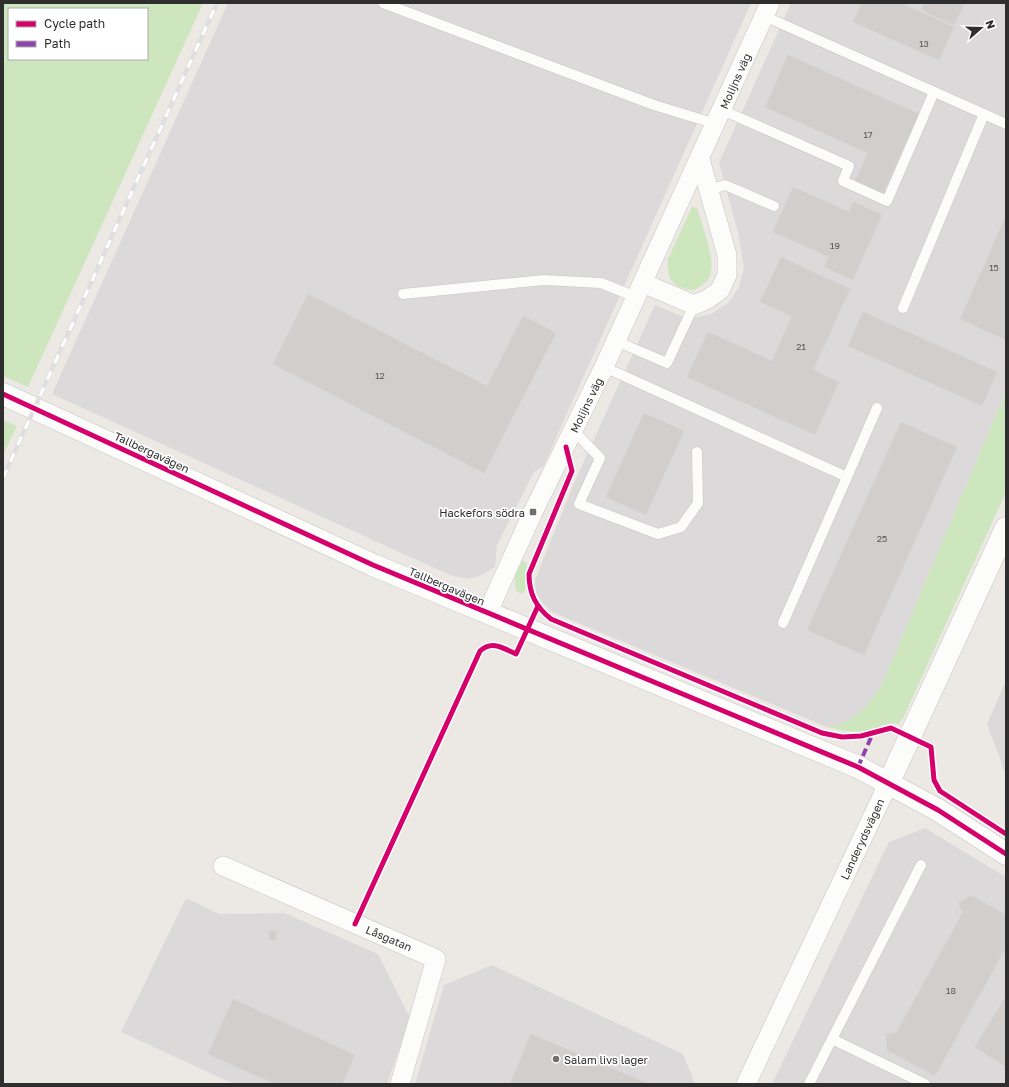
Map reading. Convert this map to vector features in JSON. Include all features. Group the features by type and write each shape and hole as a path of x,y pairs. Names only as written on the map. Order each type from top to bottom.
{"street":[{"name":"Molijns väg","path":"487,614 640,290 767,9"},
{"path":"640,290 694,305 708,299 720,290 727,275 727,256 700,159"},
{"name":"Tallbergavägen","path":"3,394 373,565 487,614 791,738 889,782 938,810 1006,854"},
{"name":"Landerydsvägen","path":"746,1084 889,782 1006,528"},
{"name":"Låsgatan","path":"223,866 436,959 400,1084"}],"lane":[{"path":"383,3 654,105 719,117 849,166 843,181 887,201 934,92"},
{"path":"767,9 934,92 1006,124"},
{"path":"902,308 984,114"},
{"path":"709,190 725,185 774,206"},
{"path":"403,294 544,280 601,283 640,290"},
{"path":"616,341 667,363 694,305"},
{"path":"604,367 846,477"},
{"path":"783,623 876,408"},
{"path":"574,431 600,458 579,504 658,534 681,527 698,503 697,452"},
{"path":"809,1084 921,865"},
{"path":"832,1039 925,1084"}],"shaded area":[{"path":"228,3 751,3 543,467 534,472 497,545 495,567 479,576 469,579 450,575 52,394"},
{"path":"791,3 1006,3 1006,391 882,685 862,712 843,724 827,727 552,612 544,605 536,593 535,580 574,483 655,305 683,317 698,317 711,314 728,303 738,289 744,268 738,232 719,163"},
{"path":"1006,681 1006,775 987,724"},
{"path":"925,828 1006,877 1006,1084 772,1084 889,842"},
{"path":"186,898 219,914 284,913 378,954 410,1018 387,1084 234,1084 121,1032"},
{"path":"492,965 683,1054 695,1084 415,1084 444,985"}],"green space":[{"path":"3,3 203,3 28,387 3,376"},
{"path":"692,207 697,208 708,242 711,261 709,278 694,290 681,288 676,285 672,282 668,272 668,259"},
{"path":"1006,391 1006,492 904,716 899,724 886,724 875,729 859,732 827,727 846,721 859,713 882,685"},
{"path":"3,420 17,426 3,455"},
{"path":"520,560 527,563 525,590 522,594 516,591 515,583 515,575"}],"building":[{"path":"862,3 901,3 954,27 939,60 853,22"},
{"path":"924,3 965,3 954,25 921,10"},
{"path":"788,55 919,114 883,193 855,181 868,153 765,107"},
{"path":"793,187 849,212 854,202 882,215 853,280 824,267 829,257 773,232"},
{"path":"1006,216 1006,340 960,319"},
{"path":"781,257 850,289 813,370 839,382 815,435 687,377 708,332 772,361 792,316 760,302"},
{"path":"308,294 487,386 523,316 556,333 484,473 273,364"},
{"path":"863,312 997,372 982,406 848,346"},
{"path":"644,413 684,431 646,515 606,497"},
{"path":"901,422 957,447 864,655 807,630"},
{"path":"970,896 1006,915 1006,947 935,1076 887,1050 886,1034 896,1033 963,912 958,903"},
{"path":"269,931 276,931 276,940 269,940"},
{"path":"1006,996 1006,1067 975,1047"},
{"path":"233,999 355,1055 342,1084 275,1084 208,1054"},
{"name":"Salam livs lager","path":"531,1034 649,1084 510,1084"}],"railway":[{"path":"3,478 217,3"}],"marked path":[{"path":"858,767 873,733"}],"cycle path":[{"path":"3,394 373,565 858,767 938,810 1006,854"},
{"path":"566,447 572,471 529,574 530,588 534,600 541,610 551,619 822,733 842,737 861,736 891,728 931,747 934,780 940,791 1006,834"},
{"path":"355,924 480,651 489,646 498,646 516,654 538,606"}],"place":[{"name":"Hackefors södra","path":"533,512"},
{"name":"Salam livs lager","path":"556,1059"}]}
